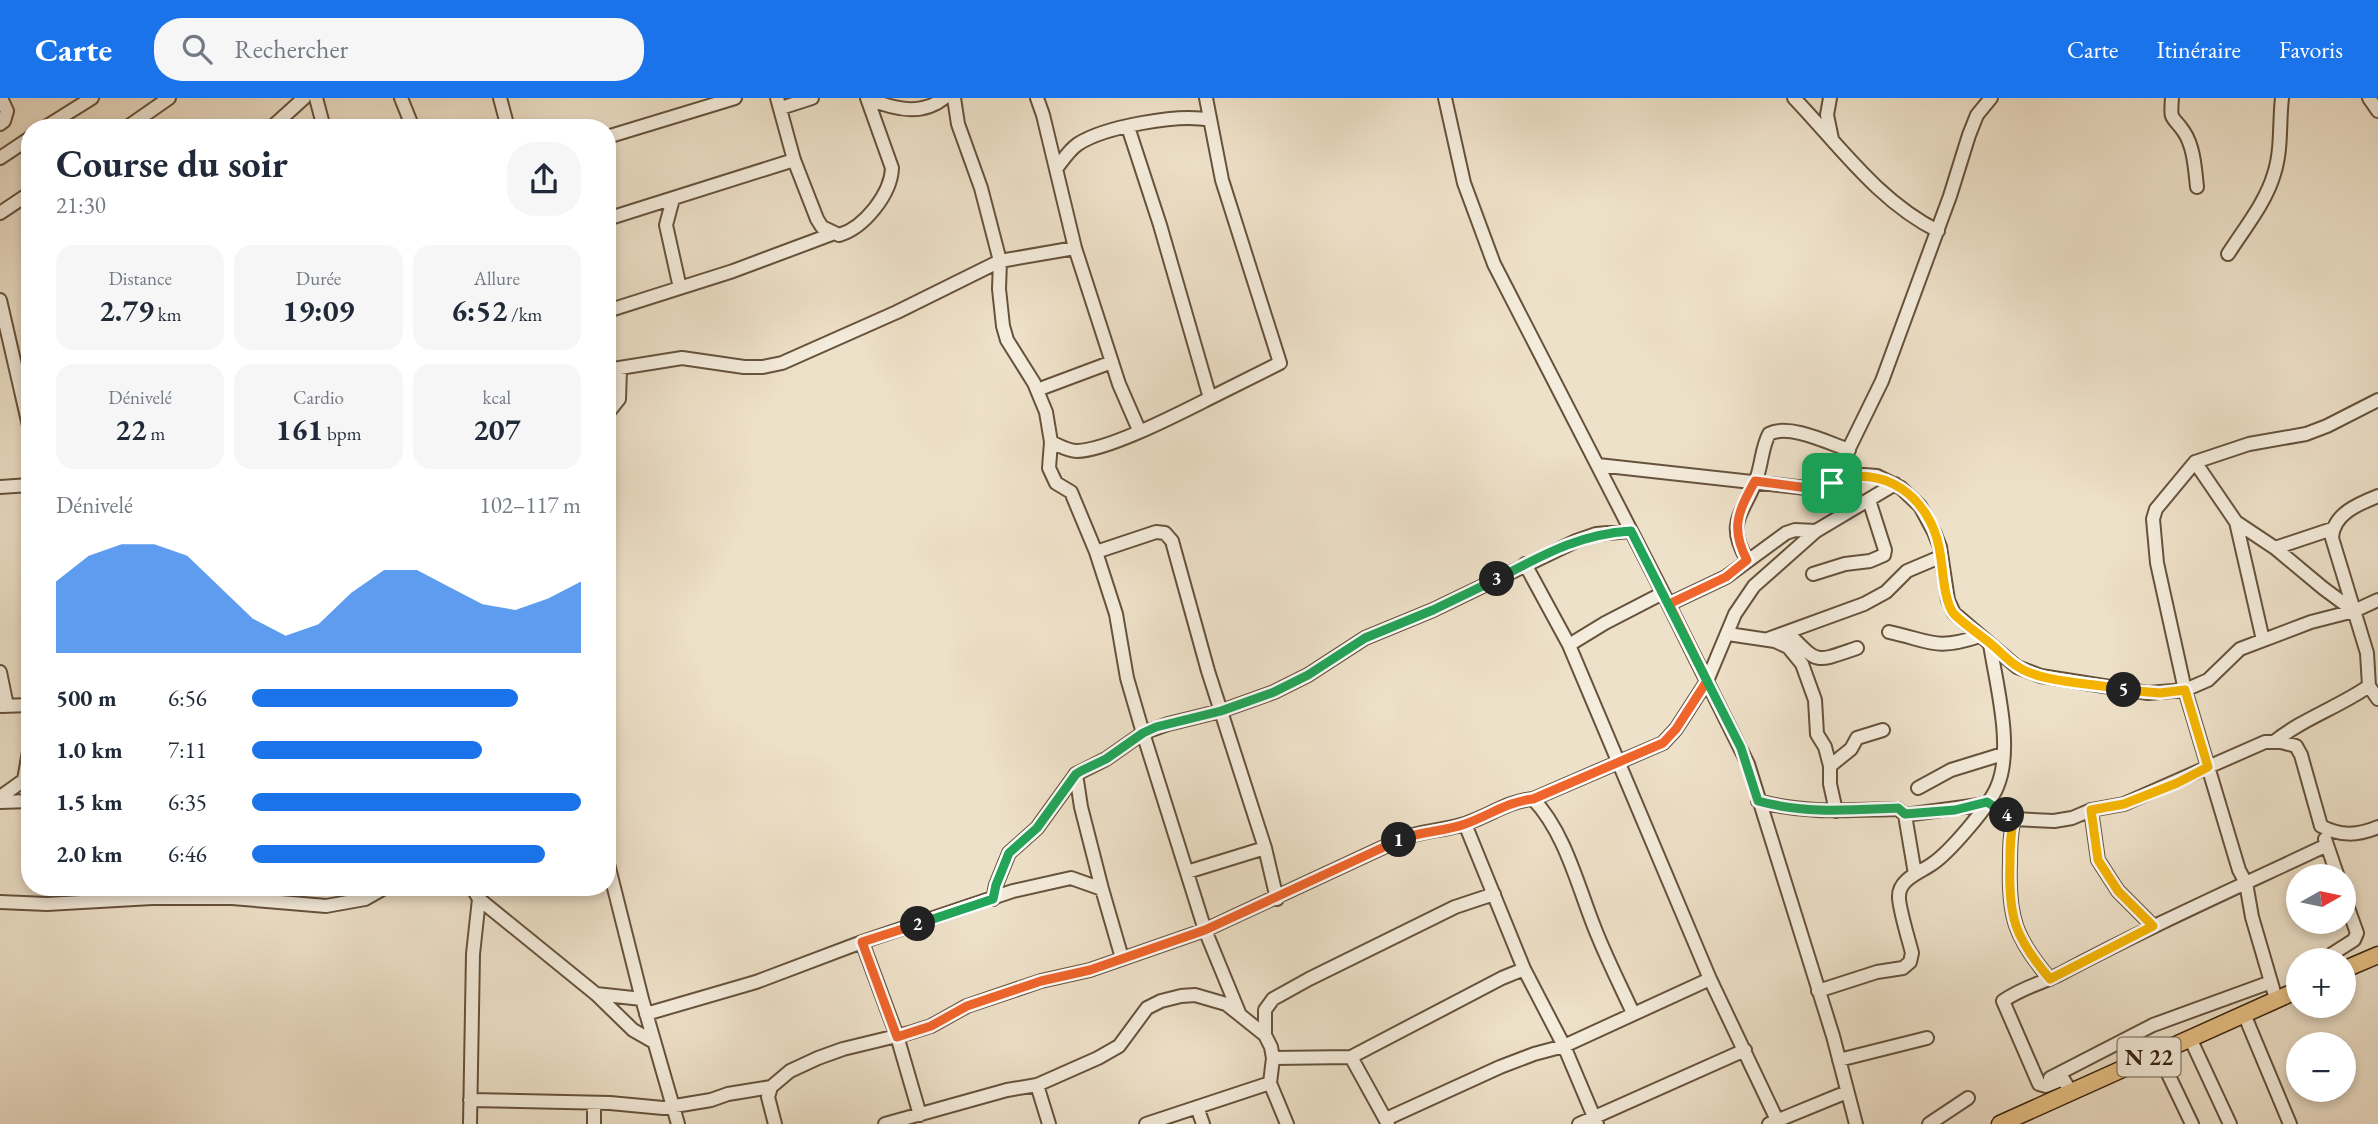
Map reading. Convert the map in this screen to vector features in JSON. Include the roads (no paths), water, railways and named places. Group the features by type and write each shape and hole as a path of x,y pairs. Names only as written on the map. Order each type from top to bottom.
{"main road":[{"path":"2356,965 2377,957"},
{"name":"N 22","path":"2006,1123 2286,995"}],"street":[{"path":"0,124 7,111 1,98"},
{"path":"64,98 70,111"},
{"path":"58,119 92,98"},
{"path":"139,119 169,98"},
{"path":"281,119 304,98"},
{"path":"316,98 322,119"},
{"path":"401,98 409,119"},
{"path":"500,98 506,119"},
{"path":"616,134 735,98"},
{"path":"812,98 779,103 794,160 817,219 822,227 839,235 846,233 867,216 884,194 891,176 892,168 867,98"},
{"path":"867,98 883,105 912,109 928,107 944,98"},
{"path":"954,98 958,124 981,188 1000,261 999,289 1007,340 1037,390 1046,412 1051,442 1048,457 1051,475 1056,483 1071,492 1096,552 1116,614 1127,678 1143,733 1205,930 1240,1015"},
{"path":"1037,98 1075,248 1126,405 1139,430"},
{"path":"1051,442 1077,451 1114,442 1280,363 1222,180 1206,98"},
{"path":"1446,98 1464,183 1494,264 1741,748 1818,991 1856,1124"},
{"path":"1794,98 1863,175 1900,207 1938,231"},
{"path":"1830,98 1827,115 1833,142"},
{"path":"1832,483 1882,381 1938,231 1977,115 1991,98"},
{"path":"2172,98 2172,120 2184,132 2193,156 2197,187"},
{"path":"2228,254 2274,176 2278,159 2282,98"},
{"path":"1056,169 1079,143 1091,137 1167,118 1197,117 1210,120"},
{"path":"1128,127 1164,238 1210,398"},
{"path":"0,158 21,144"},
{"path":"616,216 794,160"},
{"path":"0,213 21,199"},
{"path":"673,199 666,225 680,288"},
{"path":"616,308 733,271 832,234"},
{"path":"616,369 682,358 744,367 782,363 897,312 1000,261 1075,248"},
{"path":"0,300 21,391"},
{"path":"1037,390 1112,362"},
{"path":"616,381 619,400 616,404"},
{"path":"2276,999 2252,917 2246,883 2239,870 2185,690 2157,562 2153,519 2156,509 2195,462 2249,444 2306,434 2378,400"},
{"path":"1747,560 1738,543 1736,522 1755,481 1767,436 1777,430 1802,434 1849,450"},
{"path":"2195,462 2236,522 2263,640"},
{"path":"1598,465 1815,489 1844,478 1864,475 1877,476 1895,484 1920,506 1934,532 1951,608 2022,670 2041,676 2148,693 2185,690 2208,680 2240,649 2311,622 2354,611 2378,600"},
{"path":"470,1100 675,1107 771,1087 790,1071 818,1058 931,1026 967,1006 1205,930 1414,834 1443,831 1465,824 1511,803 1533,799 1618,764 1667,741 1707,681 1735,614 1754,586 1816,531 1895,484"},
{"path":"0,488 21,486"},
{"path":"2275,548 2332,528 2354,506 2378,496"},
{"path":"1813,574 1845,564 1870,561 1884,555 1885,550 1868,500"},
{"path":"2236,522 2275,548 2354,611"},
{"path":"2332,528 2332,538 2367,653 2369,687 2378,699"},
{"path":"1569,645 1666,598 1726,577 1786,533 1808,529 1816,531"},
{"path":"993,899 1009,853 1037,828 1076,774 1106,759 1143,733 1221,711 1274,692 1308,675 1365,638 1433,610 1525,564 1586,537 1631,531"},
{"path":"1096,552 1156,532 1165,533 1172,541 1221,711 1265,848 1277,899"},
{"path":"1768,639 1864,604 1886,592 1907,571 1940,557"},
{"path":"1525,564 1569,645 1710,978 1745,1050 1773,1122 1847,1092"},
{"path":"1787,632 1809,656 1818,659 1857,648"},
{"path":"1889,632 1929,644 1985,640"},
{"path":"1728,634 1768,639 1788,647 1808,675 1815,700 1817,734 1825,747 1830,766 1830,784 1836,811"},
{"path":"1818,991 1877,972 1903,968 1910,962 1912,953 1898,895 1903,884 1935,862 1997,788 2003,754 2002,723 1985,640"},
{"path":"0,672 4,706"},
{"path":"2274,742 2369,687"},
{"path":"1830,766 1851,749 1857,738 1883,730"},
{"path":"1905,814 1987,803 2014,819 2054,821 2072,818 2091,810 2124,804 2177,783 2265,742 2274,742 2296,746 2301,755 2334,864"},
{"path":"1918,788 1951,770 2003,754"},
{"path":"1076,774 1081,807 1122,958"},
{"path":"0,800 21,782"},
{"path":"1533,799 1544,810 1565,853 1633,1013"},
{"path":"0,800 21,801"},
{"path":"1758,801 1791,809 1836,811 1898,808 1905,814 1915,874"},
{"path":"2091,810 2098,860 2118,891 2153,926"},
{"path":"2014,819 2011,832 2009,895 2014,924 2028,952 2050,979"},
{"path":"1465,824 1524,969 1564,1046 1596,1121"},
{"path":"2321,826 2336,834 2349,834 2378,827"},
{"path":"2039,1084 2003,1001 2027,986 2050,979 2153,926 2327,845"},
{"path":"1187,872 1265,848"},
{"path":"646,1014 756,982 862,942 1013,891 1071,878 1079,878 1102,889"},
{"path":"1287,1124 1270,1083 1273,1058 1265,1035 1265,1010 1273,999 1434,917 1494,894"},
{"path":"277,896 277,901"},
{"path":"0,902 47,904 152,898 260,899 326,906 365,900 371,896"},
{"path":"470,1124 475,896"},
{"path":"479,896 596,994 632,1030 654,1042"},
{"path":"616,896 678,1124"},
{"path":"2341,948 2354,940 2356,930"},
{"path":"862,942 897,1037 920,1115"},
{"path":"1273,1058 1351,1057 1524,969"},
{"path":"1351,1057 1387,1122 1500,1067 1564,1046 1710,978"},
{"path":"2039,1084 2153,1025 2271,982"},
{"path":"596,994 642,999"},
{"path":"885,1124 1007,1090 1038,1085 1119,1046 1147,1008 1181,996 1195,995 1226,1004 1265,1035"},
{"path":"2244,1014 2290,1124"},
{"path":"1839,1060 1927,1038"},
{"path":"2190,1038 2230,1124"},
{"path":"1579,1124 1596,1121 1745,1050"},
{"path":"2158,1053 2192,1124"},
{"path":"2039,1084 2046,1086 2063,1080 2071,1092"},
{"path":"1146,1124 1270,1083"},
{"path":"1038,1085 1049,1124"},
{"path":"771,1087 768,1097 775,1124"},
{"path":"1929,1124 1968,1098"},
{"path":"594,1103 594,1124"},
{"path":"1197,1107 1203,1124"}]}
